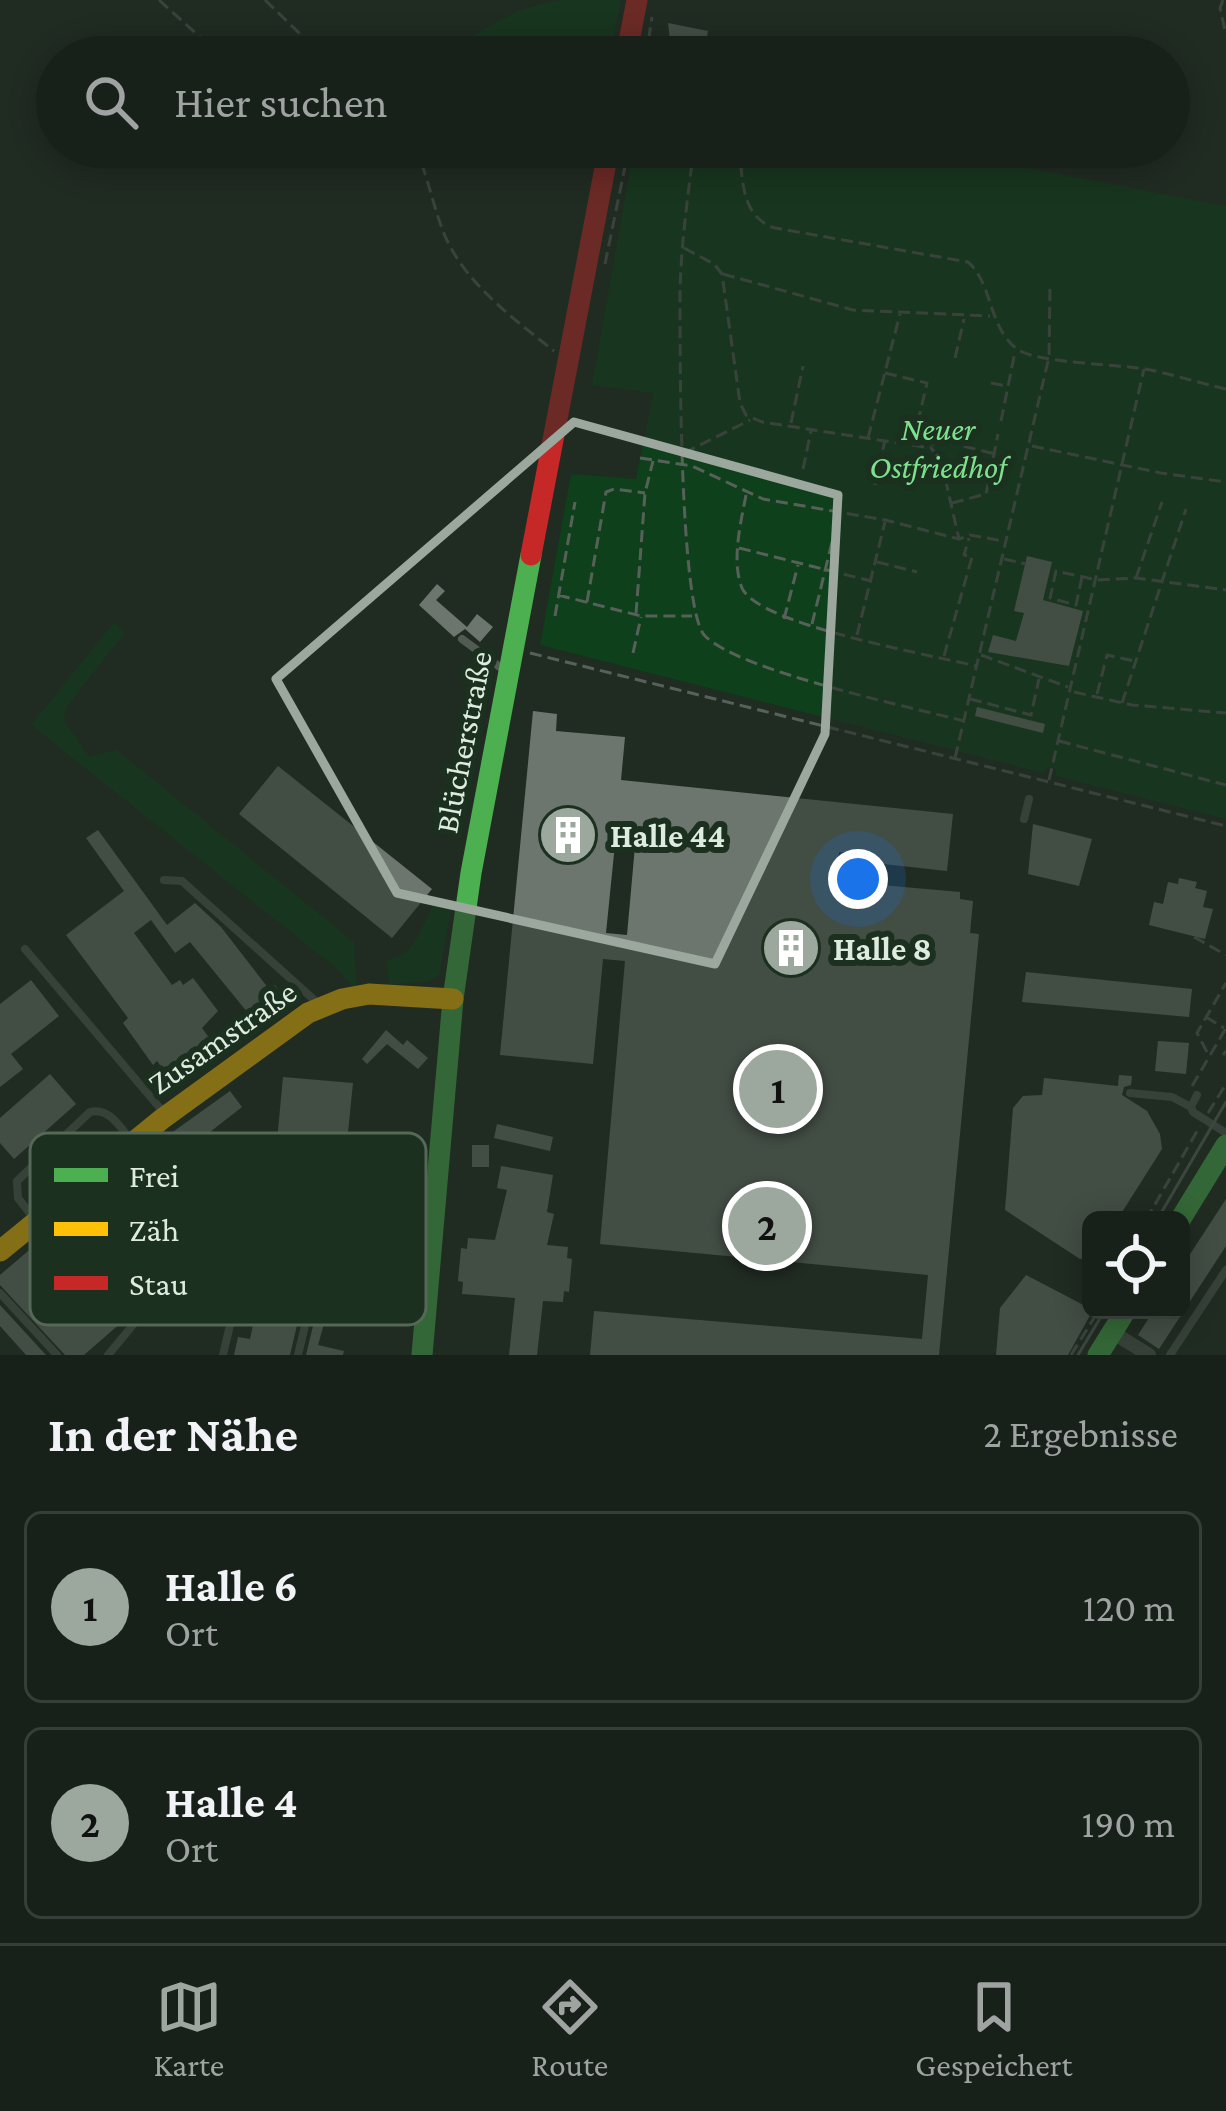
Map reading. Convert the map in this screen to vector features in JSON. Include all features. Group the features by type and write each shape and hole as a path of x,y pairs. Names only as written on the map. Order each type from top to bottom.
{"main road":[{"path":"630,36 637,0"},
{"name":"Blücherstraße","path":"426,1309 453,999 471,873 605,168"},
{"name":"Zusamstraße","path":"143,1133 278,1031 322,1007 370,993 453,999"},
{"path":"1186,1211 1226,1145"},
{"name":"Zusamstraße","path":"0,1251 30,1225"},
{"path":"1098,1355 1120,1319"},
{"name":"Blücherstraße","path":"422,1355 425,1325"}],"street":[{"path":"1112,1332 1149,1355"}],"lane":[{"path":"462,639 509,674"},
{"path":"1024,819 1029,799"},
{"path":"164,880 182,880 322,1007"},
{"path":"25,950 166,1115"},
{"path":"1130,1093 1187,1104 1226,1133"},
{"path":"1187,1104 1197,1096"},
{"path":"68,1133 90,1112 102,1111 125,1133"},
{"path":"30,1169 17,1181 18,1198 30,1213"},
{"path":"1170,1355 1226,1270"},
{"path":"0,1293 57,1355"},
{"path":"107,1355 133,1325"},
{"path":"223,1355 231,1325"},
{"path":"298,1355 305,1325"}],"path":[{"path":"159,0 198,36"},
{"path":"265,0 302,36"},
{"path":"649,36 655,0"},
{"path":"1223,0 1220,8 1226,35"},
{"path":"422,168 459,262 505,310 569,363"},
{"path":"692,168 682,248 684,464 694,616 712,641 766,665 964,721"},
{"path":"742,168 748,205 763,224 968,262 976,269 992,316 1016,348 1144,369 1226,389"},
{"path":"682,248 714,264 722,274 740,403 751,419"},
{"path":"722,274 853,310 992,316"},
{"path":"955,759 1049,357 1050,285"},
{"path":"496,319 505,310"},
{"path":"868,438 900,312"},
{"path":"955,358 965,317"},
{"path":"1001,421 1016,348"},
{"path":"790,427 802,366"},
{"path":"1048,782 1144,369"},
{"path":"883,372 927,383 912,444"},
{"path":"991,383 1008,386"},
{"path":"685,453 751,419 927,446 943,441 995,454"},
{"path":"803,469 812,430"},
{"path":"986,494 998,434"},
{"path":"875,485 885,440"},
{"path":"927,446 941,460 959,539"},
{"path":"1030,446 1226,482"},
{"path":"640,458 684,464 746,494 959,539 970,535 1006,542"},
{"path":"633,653 645,493 653,460"},
{"path":"587,602 605,492 645,493"},
{"path":"746,494 739,548 744,592 755,604 784,619 977,666"},
{"path":"950,503 986,494 994,497"},
{"path":"554,616 575,502"},
{"path":"1136,578 1162,502"},
{"path":"1122,704 1186,509"},
{"path":"857,637 886,520"},
{"path":"811,626 834,534"},
{"path":"943,658 972,557 964,555 970,535"},
{"path":"739,548 871,581"},
{"path":"1003,559 1026,563"},
{"path":"875,561 917,572"},
{"path":"784,619 798,563"},
{"path":"1082,577 1076,604 1050,598 1056,571 1097,580 1136,578 1226,590"},
{"path":"558,595 638,615 694,616"},
{"path":"530,653 1226,826"},
{"path":"980,654 1096,698 1226,713"},
{"path":"1096,698 1107,655 1136,662"},
{"path":"970,699 1031,715 1039,679"},
{"path":"1058,741 1226,784"},
{"path":"1194,937 1226,955"},
{"path":"1208,1054 1196,1038 1226,983"},
{"path":"1187,1104 1208,1054 1226,1028 1206,1016"},
{"path":"1219,1038 1226,1043"},
{"path":"1148,1211 1226,1084"},
{"path":"1186,1124 1197,1130"},
{"path":"1071,1355 1093,1319"}],"highlighted area":[{"path":"574,422 838,495 825,734 715,964 397,893 276,679"}],"green space":[{"path":"563,0 621,0 614,36 475,36 534,6"},
{"name":"Neuer Ostfriedhof","path":"630,168 1028,168 1226,206 1226,819 1056,776 1056,768 1046,767 1044,773 540,645 571,474 636,479 653,393 592,385"},
{"path":"114,622 125,632 66,708 64,721 89,756 117,750 354,942 357,985 353,987 337,969 31,725"},
{"path":"440,897 452,905 439,975 430,981 389,985 386,960 413,944"}],"building":[{"path":"668,23 708,31 707,36 670,36"},
{"path":"1027,556 1052,562 1043,600 1083,611 1069,666 988,652 993,635 1016,641 1024,613 1014,611"},
{"path":"437,584 445,591 436,600 467,627 477,614 493,627 480,642 465,629 454,637 419,605"},
{"path":"977,707 1045,724 1043,733 975,716"},
{"path":"533,711 557,714 556,731 625,737 621,780 953,814 947,871 865,862 866,855 839,852 836,881 960,892 960,899 973,901 970,933 979,934 939,1355 590,1355 594,1311 922,1339 928,1275 600,1244 625,961 603,959 593,1064 500,1055","holes":["615,844 635,846 627,935 606,933"]},
{"path":"278,766 432,889 392,938 239,814"},
{"path":"1033,824 1092,839 1079,886 1028,874"},
{"path":"98,830 167,925 195,903 221,927 269,989 275,985 287,1001 257,1024 190,942 175,953 151,920 134,933 172,985 193,978 218,1011 202,1028 212,1042 194,1055 201,1064 174,1084 157,1061 153,1065 123,1023 128,1018 66,935 124,891 86,838"},
{"path":"1179,878 1197,882 1195,888 1207,891 1203,907 1213,909 1205,939 1149,925 1154,902 1163,904 1168,882 1178,884"},
{"path":"1026,972 1192,989 1189,1017 1022,1002"},
{"path":"31,980 59,1016 11,1054 23,1069 0,1087 0,1004"},
{"path":"386,1030 428,1058 418,1069 387,1044 367,1064 362,1059"},
{"path":"1158,1041 1189,1043 1186,1074 1155,1071"},
{"path":"50,1074 76,1104 43,1133 30,1133 30,1145 14,1159 0,1143 0,1118"},
{"path":"1119,1075 1132,1076 1122,1095 1147,1111 1160,1134 1162,1149 1123,1211 1082,1211 1080,1259 1005,1210 1013,1108 1023,1096 1042,1095 1044,1078 1118,1086"},
{"path":"283,1077 353,1083 348,1132 360,1133 278,1133"},
{"path":"230,1091 242,1107 211,1133 171,1133"},
{"path":"497,1124 553,1137 550,1151 494,1138"},
{"path":"472,1145 489,1145 489,1167 472,1167"},
{"path":"501,1166 553,1175 547,1212 554,1214 547,1245 568,1247 567,1258 572,1259 569,1292 564,1291 563,1302 543,1301 537,1355 509,1355 515,1298 462,1294 463,1282 458,1281 461,1248 467,1249 468,1238 495,1240 507,1190 497,1188"},
{"path":"1226,1199 1226,1246 1190,1301 1190,1254"},
{"path":"30,1249 30,1317 0,1285 0,1275"},
{"path":"1026,1275 1082,1304 1082,1319 1088,1319 1068,1355 996,1355 1000,1308"},
{"path":"0,1305 46,1355 26,1355 0,1326"},
{"path":"1148,1319 1179,1319 1159,1349 1138,1335"},
{"path":"37,1325 118,1325 84,1355 65,1355"},
{"path":"253,1325 297,1325 290,1355 234,1355 238,1337 250,1339"},
{"path":"313,1325 324,1325 318,1345 344,1351 343,1355 306,1355"}],"tram line":[{"path":"1162,1211 1226,1102"},
{"path":"1078,1355 1100,1319"}],"traffic: fast":[{"path":"426,1309 453,999 471,873 531,555"},
{"path":"1186,1211 1226,1145"},
{"path":"1098,1355 1120,1319"},
{"path":"422,1355 425,1325"}],"traffic: slow":[{"path":"145,1133 308,1013 369,994 453,999"},
{"path":"0,1251 30,1227"}],"traffic: jam":[{"path":"630,36 637,0"},
{"path":"531,555 605,168"}],"place":[{"name":"Halle 44","path":"568,835"},
{"name":"Halle 8","path":"791,948"},
{"name":"Halle 6","path":"778,1089"},
{"name":"Halle 4","path":"767,1226"}]}
